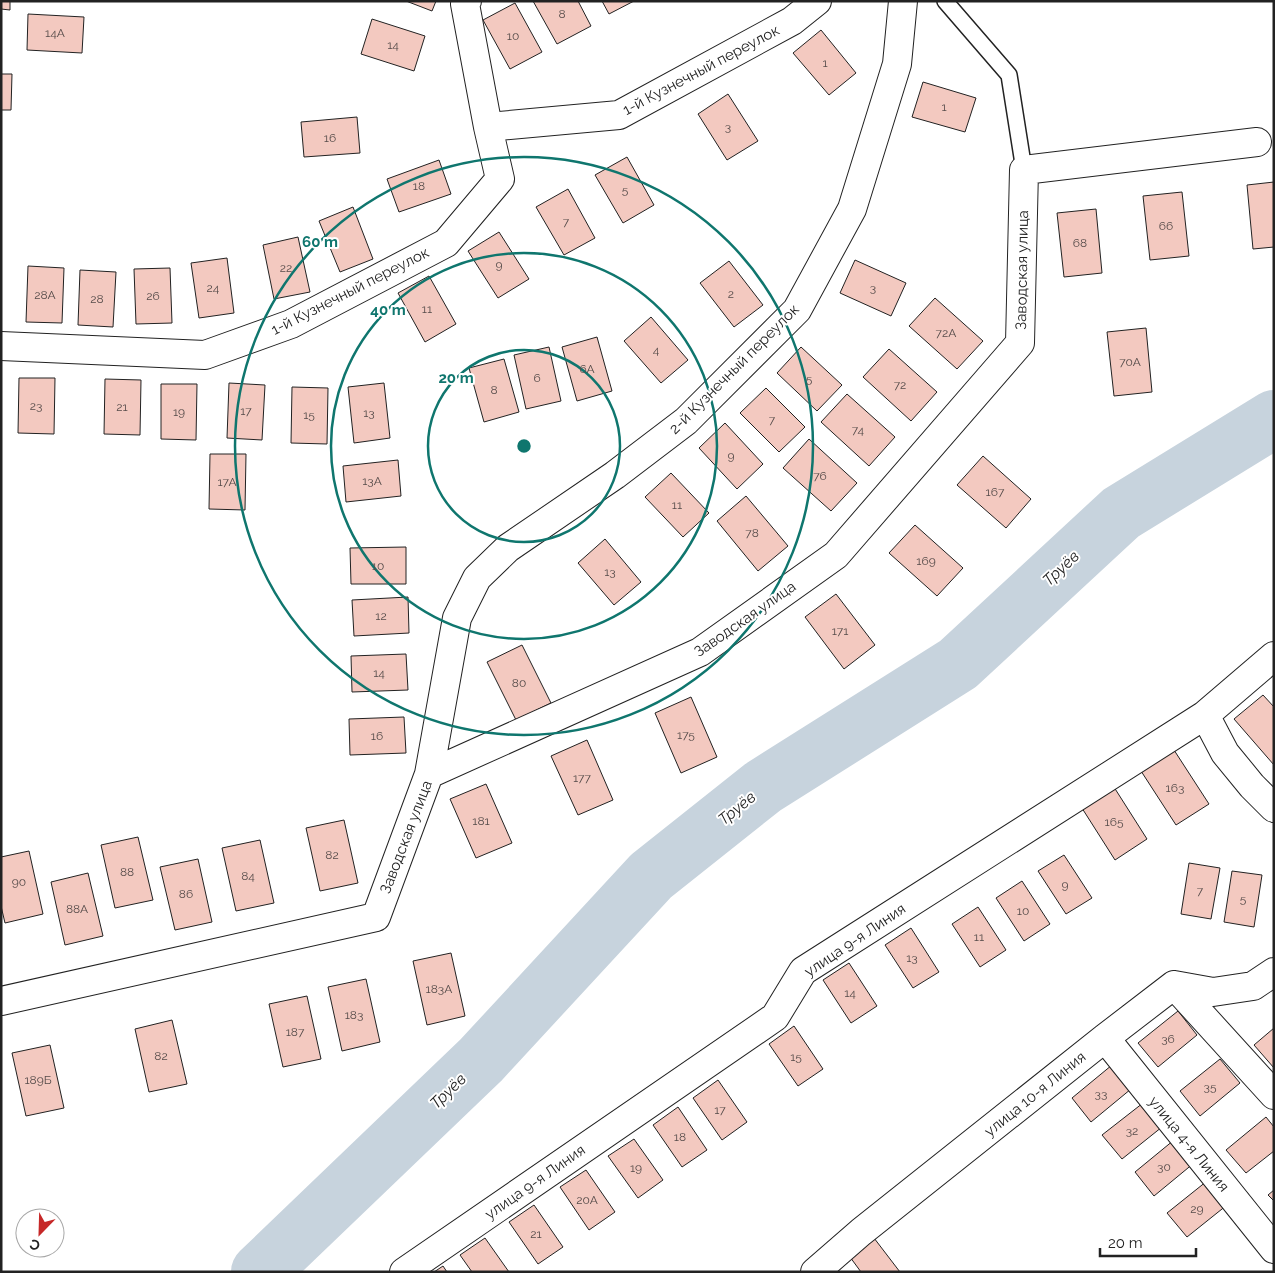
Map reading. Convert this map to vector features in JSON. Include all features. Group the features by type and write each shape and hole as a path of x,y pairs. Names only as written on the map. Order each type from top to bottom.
{"street":[{"name":"1-й Кузнечный переулок","path":"1,346 205,355 291,324 446,242 500,179 488,128 465,4 467,1"},
{"name":"1-й Кузнечный переулок","path":"488,128 619,115 792,21 817,1"},
{"name":"2-й Кузнечный переулок","path":"429,774 458,618 477,578 508,548 615,475 686,421 797,310 852,210 897,64 903,1"},
{"path":"1024,170 1257,142"},
{"name":"Заводская улица","path":"1,1000 376,917 429,774 700,652 836,555 1020,343 1024,170"},
{"path":"1274,656 1205,715 1225,754 1252,786 1274,808"},
{"name":"улица 9-я Линия","path":"404,1272 775,1016 803,972 1205,715"},
{"path":"1174,985 1213,992 1253,986 1274,972"},
{"path":"1174,985 1274,1095"},
{"name":"улица 10-я Линия","path":"816,1272 861,1232 1174,985"},
{"name":"улица 4-я Линия","path":"1105,1038 1274,1249"}],"lane":[{"path":"945,1 1009,75 1024,170"}],"building":[{"path":"1,1 10,1 10,10 1,9"},
{"path":"406,1 436,1 432,11"},
{"path":"533,1 578,1 591,26 557,44"},
{"path":"602,1 634,1 609,14"},
{"path":"515,3 542,52 510,69 483,20"},
{"path":"28,14 84,17 82,53 27,50"},
{"path":"372,19 425,36 414,71 361,54"},
{"path":"821,30 856,73 829,95 793,53"},
{"path":"1,74 12,74 11,110 1,110"},
{"path":"923,82 976,98 965,132 912,117"},
{"path":"728,94 758,141 727,160 698,114"},
{"path":"357,117 360,153 304,157 301,122"},
{"path":"627,157 654,205 623,223 595,175"},
{"path":"439,160 451,194 399,212 387,179"},
{"path":"1274,182 1274,247 1253,249 1247,185"},
{"path":"568,189 595,238 564,255 536,207"},
{"path":"1182,192 1189,256 1150,260 1143,196"},
{"path":"353,207 373,259 340,272 319,221"},
{"path":"1096,209 1102,273 1064,277 1057,213"},
{"path":"499,232 529,279 498,298 468,251"},
{"path":"298,237 310,292 274,299 263,245"},
{"path":"227,258 234,313 199,318 191,263"},
{"path":"855,260 906,283 891,316 840,293"},
{"path":"729,261 763,305 734,327 700,283"},
{"path":"28,266 64,268 62,323 26,322"},
{"path":"170,268 172,323 136,324 134,269"},
{"path":"80,270 116,272 113,327 78,325"},
{"path":"429,276 456,324 425,342 398,293"},
{"path":"935,298 983,341 957,369 909,326"},
{"path":"651,317 688,360 661,383 624,341"},
{"path":"1146,328 1152,392 1114,396 1107,332"},
{"path":"597,337 612,391 577,401 562,347"},
{"path":"549,347 561,401 526,409 514,355"},
{"path":"801,347 842,385 817,411 777,373"},
{"path":"889,349 937,392 911,421 863,377"},
{"path":"504,359 519,412 484,422 469,368"},
{"path":"19,378 55,378 54,434 18,433"},
{"path":"105,379 141,380 140,435 104,434"},
{"path":"229,383 265,385 262,440 227,438"},
{"path":"384,383 390,438 354,443 348,387"},
{"path":"161,384 197,384 196,440 161,439"},
{"path":"292,387 328,388 327,444 291,443"},
{"path":"766,388 805,427 779,452 740,413"},
{"path":"847,394 895,437 869,466 821,422"},
{"path":"725,423 763,464 737,489 699,448"},
{"path":"809,439 857,483 831,511 783,468"},
{"path":"210,454 246,454 245,510 209,509"},
{"path":"983,456 1031,499 1006,528 957,485"},
{"path":"398,460 401,496 346,502 343,466"},
{"path":"671,473 709,513 683,537 645,497"},
{"path":"746,496 788,546 758,571 717,521"},
{"path":"915,525 963,568 937,596 889,553"},
{"path":"605,539 641,582 614,605 578,563"},
{"path":"406,547 406,584 351,584 350,548"},
{"path":"836,594 875,645 844,669 805,617"},
{"path":"408,597 409,633 354,636 352,600"},
{"path":"522,645 551,703 516,720 487,662"},
{"path":"406,654 408,690 352,692 351,656"},
{"path":"1263,695 1274,707 1274,765 1234,719"},
{"path":"691,697 717,757 681,773 655,713"},
{"path":"404,717 406,753 350,755 349,719"},
{"path":"587,740 613,800 578,815 551,756"},
{"path":"1174,750 1209,804 1176,825 1141,771"},
{"path":"486,784 512,843 476,858 450,799"},
{"path":"1112,784 1147,839 1115,860 1080,805"},
{"path":"344,820 358,883 320,891 306,828"},
{"path":"138,837 153,900 115,908 101,845"},
{"path":"260,840 274,903 236,911 222,848"},
{"path":"29,851 43,914 5,923 1,906 1,857"},
{"path":"1064,855 1092,898 1066,914 1038,871"},
{"path":"198,859 212,922 175,930 160,867"},
{"path":"1189,863 1220,868 1211,919 1181,914"},
{"path":"1232,871 1262,875 1254,927 1224,922"},
{"path":"88,873 103,936 65,945 51,882"},
{"path":"1022,881 1050,924 1024,941 996,898"},
{"path":"978,907 1006,950 980,967 952,924"},
{"path":"911,928 939,972 913,988 885,945"},
{"path":"451,953 465,1016 427,1025 413,961"},
{"path":"849,963 877,1006 851,1023 823,980"},
{"path":"366,979 380,1042 342,1051 328,987"},
{"path":"307,996 321,1059 283,1067 269,1004"},
{"path":"1178,1011 1197,1035 1158,1067 1138,1043"},
{"path":"172,1020 187,1084 149,1092 135,1029"},
{"path":"794,1026 823,1069 798,1086 769,1044"},
{"path":"1274,1028 1274,1068 1254,1045"},
{"path":"50,1045 64,1108 26,1116 12,1053"},
{"path":"1220,1059 1240,1083 1200,1116 1180,1091"},
{"path":"1112,1065 1131,1089 1091,1122 1072,1098"},
{"path":"718,1080 747,1122 722,1140 693,1098"},
{"path":"1143,1103 1162,1127 1122,1159 1102,1135"},
{"path":"678,1107 707,1150 682,1167 653,1125"},
{"path":"1266,1117 1274,1127 1274,1151 1246,1173 1226,1150"},
{"path":"634,1139 663,1180 638,1198 608,1156"},
{"path":"1174,1140 1194,1163 1154,1196 1135,1172"},
{"path":"586,1170 615,1212 589,1230 560,1187"},
{"path":"1207,1181 1227,1205 1187,1237 1167,1213"},
{"path":"1274,1190 1274,1201 1268,1195"},
{"path":"534,1205 563,1247 538,1264 509,1222"},
{"path":"485,1238 509,1272 472,1272 460,1255"},
{"path":"874,1238 900,1272 861,1272 850,1257"},
{"path":"443,1266 447,1272 434,1272"}],"waterway":[{"name":"Труёв","path":"260,1272 481,1060 651,876 763,787 958,664 1121,513 1274,419"}]}
